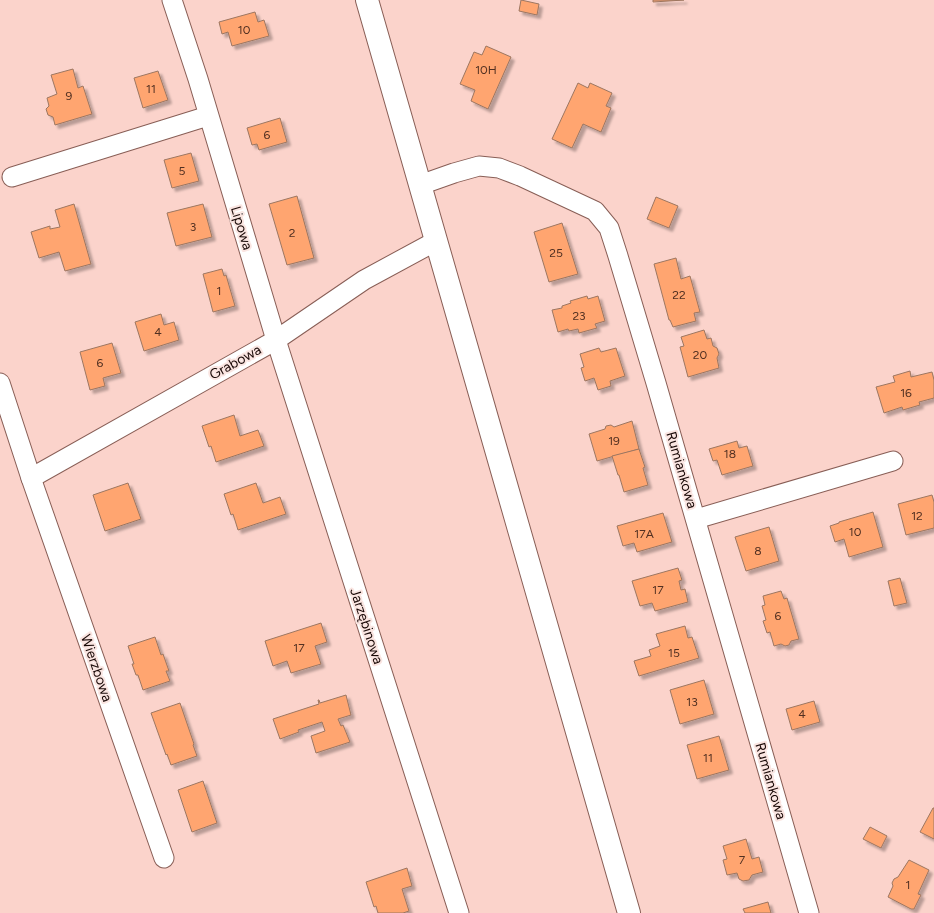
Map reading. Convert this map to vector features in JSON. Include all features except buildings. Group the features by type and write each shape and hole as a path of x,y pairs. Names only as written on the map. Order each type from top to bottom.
{"main road":[{"path":"367,0 629,913"}],"street":[{"name":"Lipowa","path":"172,0 276,340"},
{"path":"12,177 208,116"},
{"name":"Rumiankowa","path":"420,185 479,166 499,168 520,176 595,211 609,228 696,518 809,913"},
{"name":"Grabowa","path":"31,478 276,340 364,280 436,241"},
{"name":"Jarzębinowa","path":"276,340 459,913"},
{"name":"Wierzbowa","path":"0,383 31,478 164,858"},
{"path":"696,518 893,461"}]}
